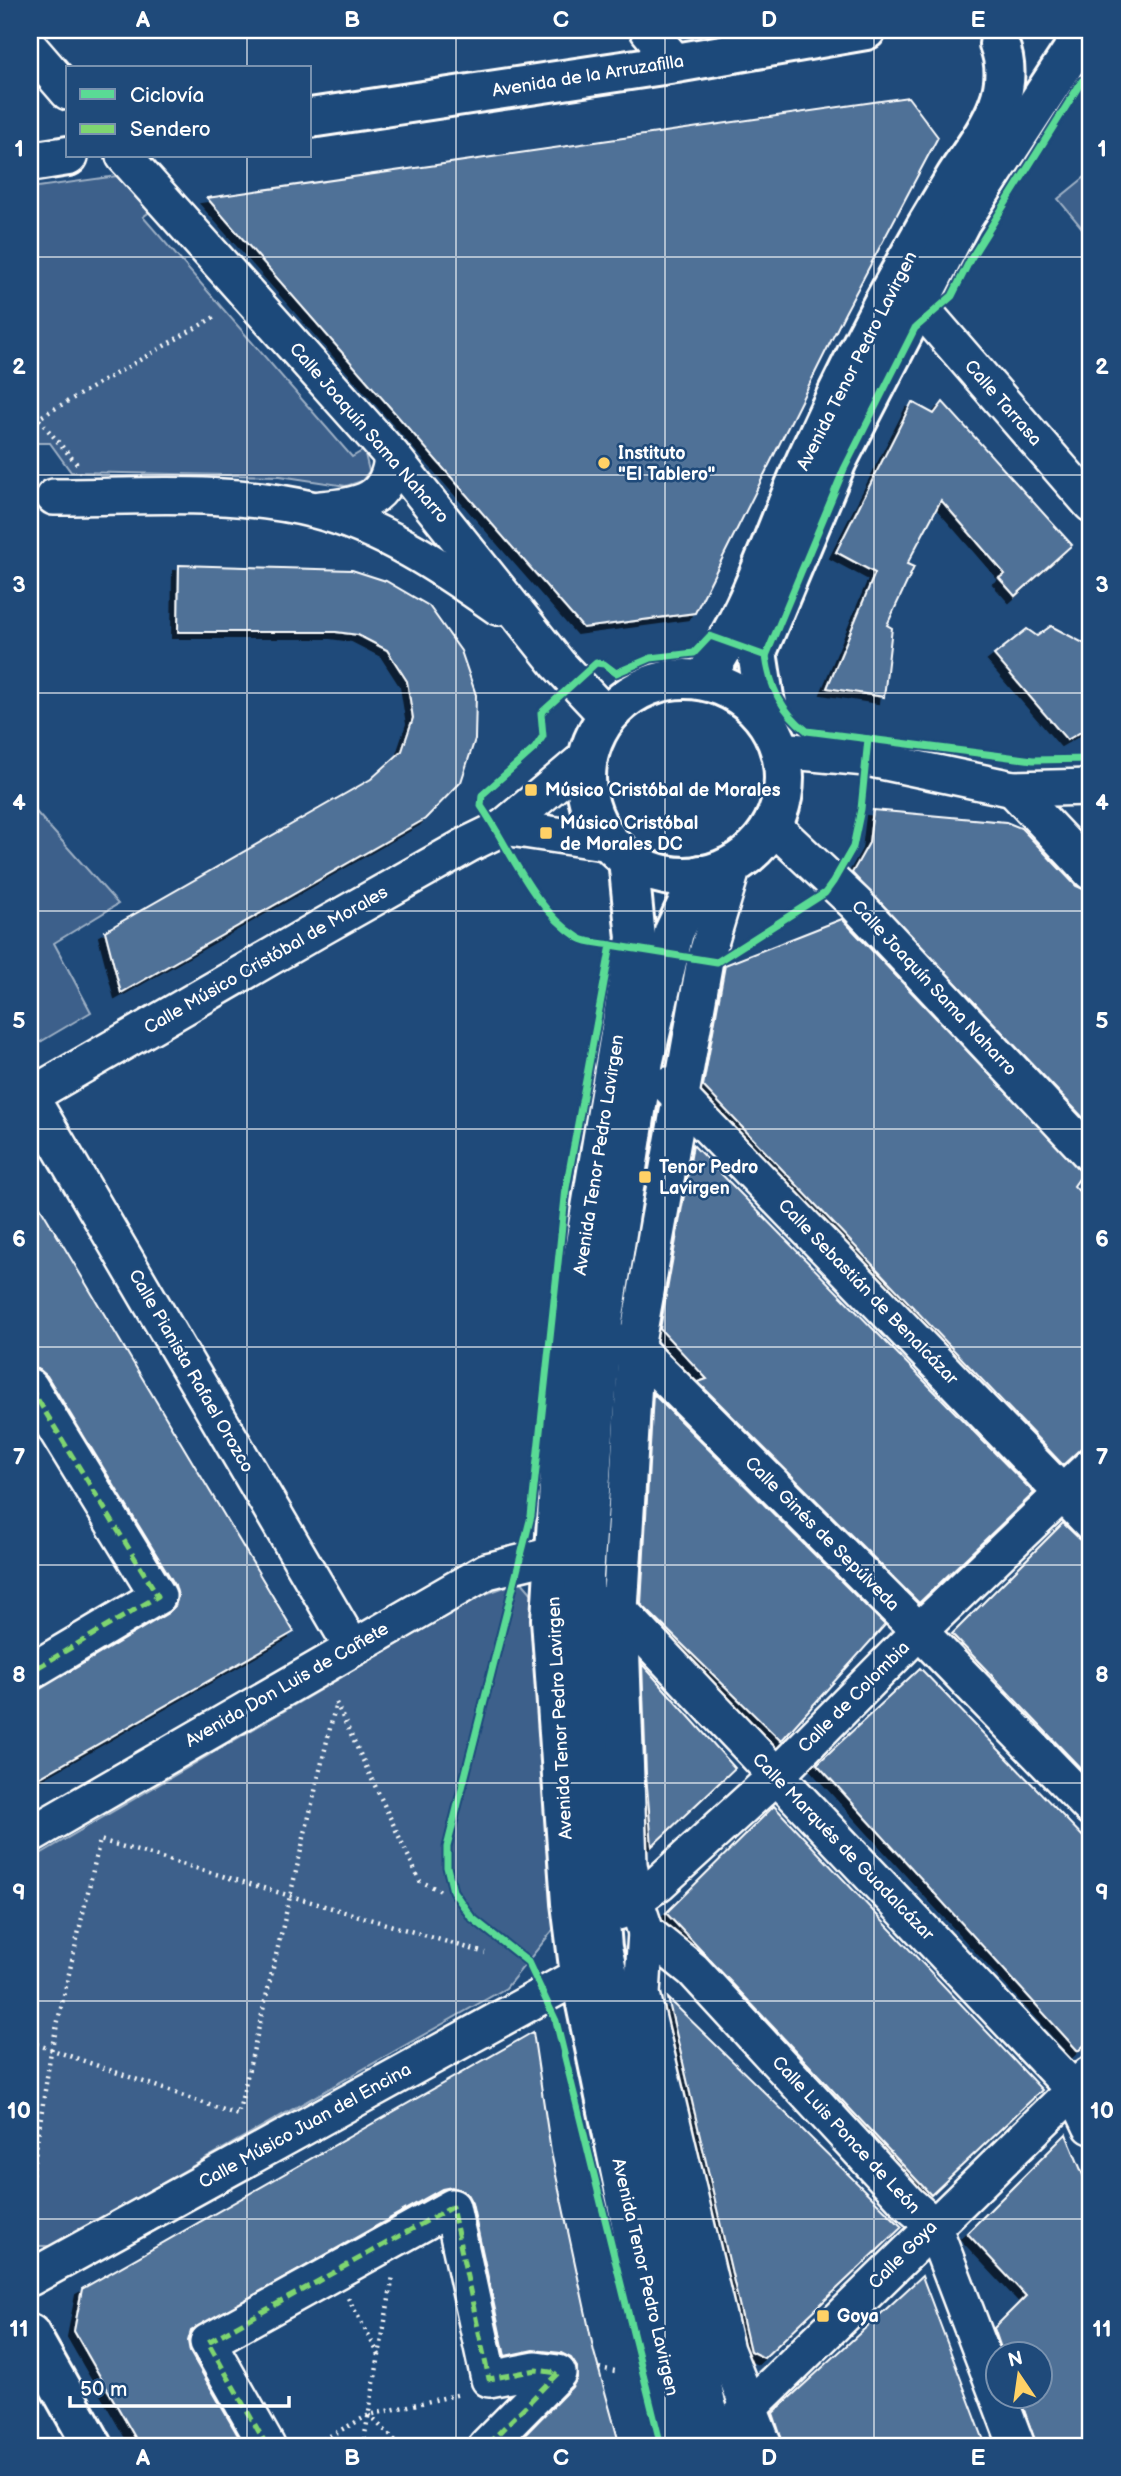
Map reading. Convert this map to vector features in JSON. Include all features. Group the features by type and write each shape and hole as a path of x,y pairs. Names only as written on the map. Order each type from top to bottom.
{"main road":[{"name":"Avenida de la Arruzafilla","path":"312,118 866,30"},
{"path":"990,34 1031,57 1049,57 1082,45"},
{"name":"Avenida Tenor Pedro Lavirgen","path":"703,680 738,624 806,460 878,310 937,207 994,118 1005,85 1006,69 990,34"},
{"name":"Avenida Tenor Pedro Lavirgen","path":"774,737 757,665 762,634 837,461 916,302 961,221 1042,93 1082,45"},
{"path":"30,162 66,156"},
{"path":"676,679 703,680 727,688 748,701 774,737 784,775 781,801 772,825 755,847 717,869 676,876 650,871 619,851 597,824 588,802 587,757 607,716 626,698 650,685 676,679"},
{"name":"Avenida Tenor Pedro Lavirgen","path":"619,851 636,939 567,1352 551,1619 586,1949 640,2266 708,2445"},
{"name":"Avenida Tenor Pedro Lavirgen","path":"586,1949 592,1823 584,1576 618,1341 645,1060 674,932 717,869"},
{"name":"Avenida Tenor Pedro Lavirgen","path":"586,1949 602,1948 707,2408 708,2445"},
{"path":"30,2334 93,2446"}],"street":[{"path":"648,30 676,62"},
{"path":"30,48 66,90"},
{"name":"Calle Joaquín Sama Naharro","path":"126,158 392,456 530,629 607,716"},
{"name":"Calle Tarrasa","path":"916,302 1091,504"},
{"path":"314,510 354,506 370,500 391,474 392,456"},
{"path":"54,497 228,498 314,510 357,524 441,567 530,629"},
{"path":"774,737 1013,789 1091,787"},
{"name":"Calle Músico Cristóbal de Morales","path":"30,1096 322,926 504,827 587,757"},
{"path":"1013,789 1091,872"},
{"name":"Calle Joaquín Sama Naharro","path":"772,825 856,904 1091,1155"},
{"path":"504,827 619,851"},
{"name":"Avenida Tenor Pedro Lavirgen","path":"635,1899 629,1864 620,1609 618,1341 681,1098 705,960 717,869"},
{"name":"Calle Sebastián de Benalcázar","path":"645,1060 1091,1523"},
{"name":"Calle Pianista Rafael Orozco","path":"30,1096 352,1647"},
{"name":"Calle Ginés de Sepúlveda","path":"618,1341 919,1631 1091,1808"},
{"path":"30,1387 158,1596 30,1672"},
{"name":"Calle de Colombia","path":"586,1949 635,1899 659,1883 775,1777 919,1631 1091,1466"},
{"name":"Avenida Don Luis de Cañete","path":"30,1835 487,1571 553,1555"},
{"name":"Calle Marqués de Guadalcázar","path":"584,1576 620,1609 775,1777 1083,2081 1091,2126"},
{"path":"635,1899 646,1932 642,1994 726,2350 751,2407 764,2446"},
{"name":"Calle Luis Ponce de León","path":"646,1932 693,1970 909,2204 933,2225 1017,2446"},
{"name":"Calle Músico Juan del Encina","path":"30,2278 586,1949"},
{"name":"Calle Goya","path":"708,2445 751,2407 933,2225 1083,2081"},
{"path":"268,2446 208,2343 452,2207 489,2379 536,2370 558,2373 486,2446"}],"path":[{"path":"30,423 218,316"},
{"path":"30,409 78,465"},
{"path":"30,2042 238,2115 335,1703 420,1881 443,1892"},
{"path":"30,2188 51,2051 100,1840 485,1953"},
{"path":"363,2446 395,2264"},
{"path":"333,2273 380,2355"},
{"path":"599,2368 615,2371"},
{"path":"311,2446 369,2415"},
{"path":"369,2415 401,2446"}],"shaded area":[{"path":"1091,172 1091,239 1058,199"},
{"path":"117,176 130,184 152,210 143,217 352,457 364,450 369,471 362,481 346,486 280,476 71,472 50,443 30,443 30,188"},
{"path":"30,805 118,904 54,943 91,1012 30,1048"},
{"path":"521,1581 538,1601 558,1924 506,1988 52,2246 30,2246 30,1860 480,1596"}],"building":[{"name":"Instituto \"El Tablero\"","path":"908,97 938,137 845,313 695,613 583,628 207,198"},
{"path":"912,402 934,414 943,402 1072,545 1015,596 999,578 1005,574 941,500 907,564 914,567 887,625 892,628 884,697 827,688 875,573 836,552"},
{"path":"179,565 352,570 386,581 429,606 461,651 476,695 475,739 461,782 425,819 121,993 105,931 371,779 402,751 413,718 407,681 387,650 358,635 336,632 178,632"},
{"path":"1051,626 1091,647 1091,726 1067,740 994,655 1027,629 1037,636"},
{"path":"873,810 1006,822 1021,828 1076,886 1091,892 1091,1126 852,873 869,843"},
{"path":"1089,812 1091,813 1091,843 1081,832"},
{"path":"842,919 1083,1173 1074,1186 1091,1204 1091,1439 1063,1465 703,1086 725,965"},
{"path":"693,1145 1034,1493 919,1603 698,1382 707,1379 660,1329"},
{"path":"30,1190 294,1632 30,1783 30,1692 40,1689 168,1613 175,1606 178,1596 175,1585 47,1376 30,1367"},
{"path":"653,1394 885,1625 781,1741 641,1604"},
{"path":"1063,1523 1091,1550 1091,1779 952,1634"},
{"path":"642,1664 735,1768 652,1846 646,1774"},
{"path":"920,1668 1091,1845 1091,2039 1078,2051 817,1764"},
{"path":"774,1806 1042,2090 931,2195 666,1913"},
{"path":"668,1998 902,2227 764,2358 750,2351"},
{"path":"533,2032 551,2152 594,2352 620,2446 514,2446 572,2387 577,2378 577,2367 571,2358 561,2353 533,2350 505,2356 472,2203 467,2194 452,2187 442,2189 191,2331 188,2341 190,2352 244,2446 140,2446 74,2331 82,2289"},
{"path":"1066,2134 1091,2194 1091,2446 1037,2446 1024,2410 1054,2410 1054,2340 998,2340 994,2328 1026,2296 967,2233"},
{"path":"922,2276 986,2446 784,2446 773,2413"}],"marked path":[{"path":"30,1387 158,1596 30,1672"},
{"path":"267,2446 208,2342 452,2207 489,2379 536,2370 558,2373 486,2446"}],"cycle path":[{"path":"1091,77 1082,81 970,260 952,296 915,328 844,469 766,656 770,678 778,698 790,715 807,731 1033,760 1091,759"},
{"path":"661,2446 556,2021 528,1962 471,1917 453,1891 447,1867 447,1847 531,1516 566,1188 611,945 579,938 548,911 535,895 481,806 482,795 535,748 543,736 541,713 596,663 604,664 616,673 651,658 694,653 710,636 766,656"},
{"path":"611,945 717,962 825,893 853,847 861,809 868,739"}],"place":[{"name":"Instituto \"El Tablero\"","path":"604,463"},
{"name":"Músico Cristóbal de Morales","path":"531,790"},
{"name":"Músico Cristóbal de Morales DC","path":"546,833"},
{"name":"Tenor Pedro Lavirgen","path":"645,1177"},
{"name":"Goya","path":"823,2316"}]}
